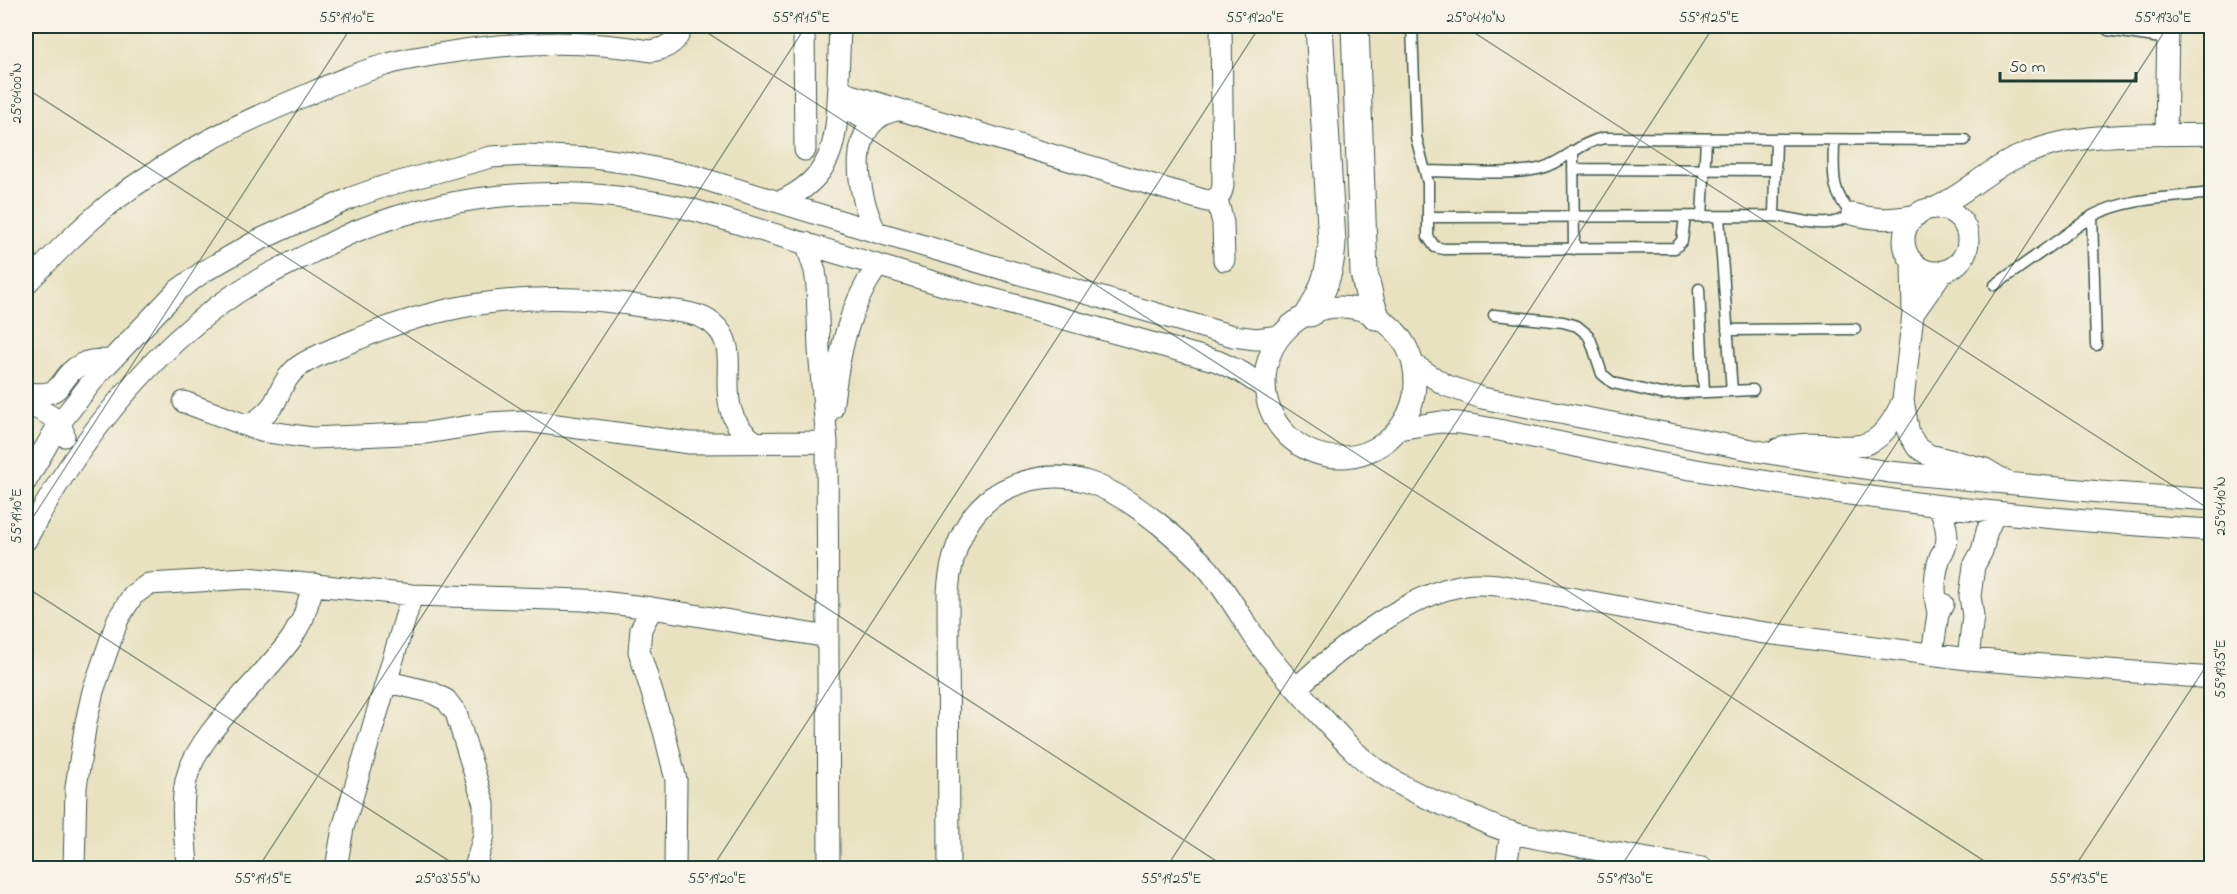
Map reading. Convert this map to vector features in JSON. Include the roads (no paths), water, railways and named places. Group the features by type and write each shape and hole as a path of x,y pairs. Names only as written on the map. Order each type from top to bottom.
{"street":[{"path":"627,47 656,38 662,34 666,26"},
{"path":"26,284 62,245 165,165 231,128 329,85 386,64 472,49 550,44 658,50 672,43 682,26"},
{"path":"804,26 805,150"},
{"path":"779,202 805,188 825,167 834,145 839,85 840,26"},
{"path":"839,85 850,96 1207,201 1217,199 1223,190 1221,26"},
{"path":"1310,313 1324,286 1332,242 1319,26"},
{"path":"1354,26 1365,273 1376,316"},
{"path":"2166,135 2168,32"},
{"path":"876,232 861,192 862,141 871,122 888,111 898,110"},
{"path":"804,119 837,117 852,112 871,122"},
{"path":"2010,484 1985,469 1936,458 1923,452 1909,434 1903,400 1913,314 1908,254 1904,240 1908,226 1926,212 1965,192 1992,172 2030,151 2072,139 2093,136 2211,134"},
{"path":"26,480 59,423 110,360 178,290 203,272 257,241 351,198 393,183 490,157 560,156 630,162 693,176 1233,336 1256,339 1280,336"},
{"path":"1965,228 1976,199 1992,172"},
{"path":"26,540 72,464 131,386 153,362 192,327 236,294 267,275 358,230 438,206 497,196 533,193 599,194 697,211 960,290 1217,361 1241,372 1264,387"},
{"path":"1217,199 1223,223 1224,260"},
{"path":"1926,212 1950,212 1965,228 1968,243 1963,258 1957,264 1943,271 1929,272 1862,217 1895,219 1926,212"},
{"path":"806,243 817,285 819,350 827,442 829,868"},
{"path":"827,442 839,359 849,320 861,291 878,265"},
{"path":"1913,314 1943,271"},
{"path":"248,426 263,416 275,402 283,382 298,366 350,342 407,320 462,306 509,299 547,297 604,300 700,317 715,325 727,347 727,398 732,416 741,431 755,442"},
{"path":"1337,307 1357,309 1376,316 1400,337 1413,364 1415,392 1409,411 1399,429 1388,441 1366,453 1342,458 1325,457 1310,452 1295,443 1273,419 1264,387 1267,360 1280,336 1294,322 1310,313 1337,307"},
{"path":"26,393 53,392 80,365 91,361 110,360"},
{"path":"1413,364 1445,385 1482,398 1768,453 1889,472 2211,500"},
{"path":"1768,453 1806,444 1853,447 1872,442 1884,433 1903,400"},
{"path":"183,402 248,426 288,436 324,438 415,434 499,422 527,421 670,441 827,442"},
{"path":"275,402 288,436"},
{"path":"26,404 45,412 64,429 64,436 39,480 38,494 44,507"},
{"path":"1399,429 1429,423 1460,423 1694,470 1864,497 1995,513 2211,530"},
{"path":"949,868 949,576 957,544 983,504 1000,491 1040,477 1083,480 1103,487 1122,497 1167,531 1208,569 1264,650 1352,750 1405,788 1511,832 1702,868"},
{"path":"1932,654 1938,615 1935,591 1940,559 1945,548 1945,526 1939,506"},
{"path":"1968,658 1973,616 1970,596 1974,566 1982,551 1995,513"},
{"path":"74,868 74,814 80,755 93,691 114,629 115,610 122,592 138,576 182,572 412,595 550,598 607,602 828,637"},
{"path":"187,868 184,796 192,761 202,743 292,638 303,618 314,584"},
{"path":"1296,688 1347,645 1404,609 1449,588 1482,584 1758,632 1968,658 2211,678"},
{"path":"336,868 343,828 412,595"},
{"path":"652,608 641,629 639,651 664,731 676,780 675,868"},
{"path":"1938,615 1973,616"},
{"path":"388,682 431,692 446,700 456,713 484,804 484,835 475,868"},
{"path":"1506,868 1511,832"}],"lane":[{"path":"1412,26 1416,137 1426,171 1429,195 1428,237 1432,245 1439,249 1675,248 1682,241 1685,218"},
{"path":"2104,26 2107,30 2168,32"},
{"path":"1426,171 1529,170 1552,164 1588,142 1604,138 1965,140"},
{"path":"1702,217 1706,139"},
{"path":"1774,216 1776,139"},
{"path":"1834,140 1835,191 1862,217"},
{"path":"1573,151 1574,249"},
{"path":"1573,169 1776,170"},
{"path":"1995,285 2092,216 2110,207 2130,202 2211,193"},
{"path":"1428,217 1774,216 1823,225 1862,217"},
{"path":"2092,216 2096,345"},
{"path":"1719,217 1732,391"},
{"path":"1699,289 1704,392"},
{"path":"1494,315 1563,322 1576,326 1588,335 1602,374 1613,383 1661,393 1753,390"},
{"path":"1727,330 1855,329"}]}
